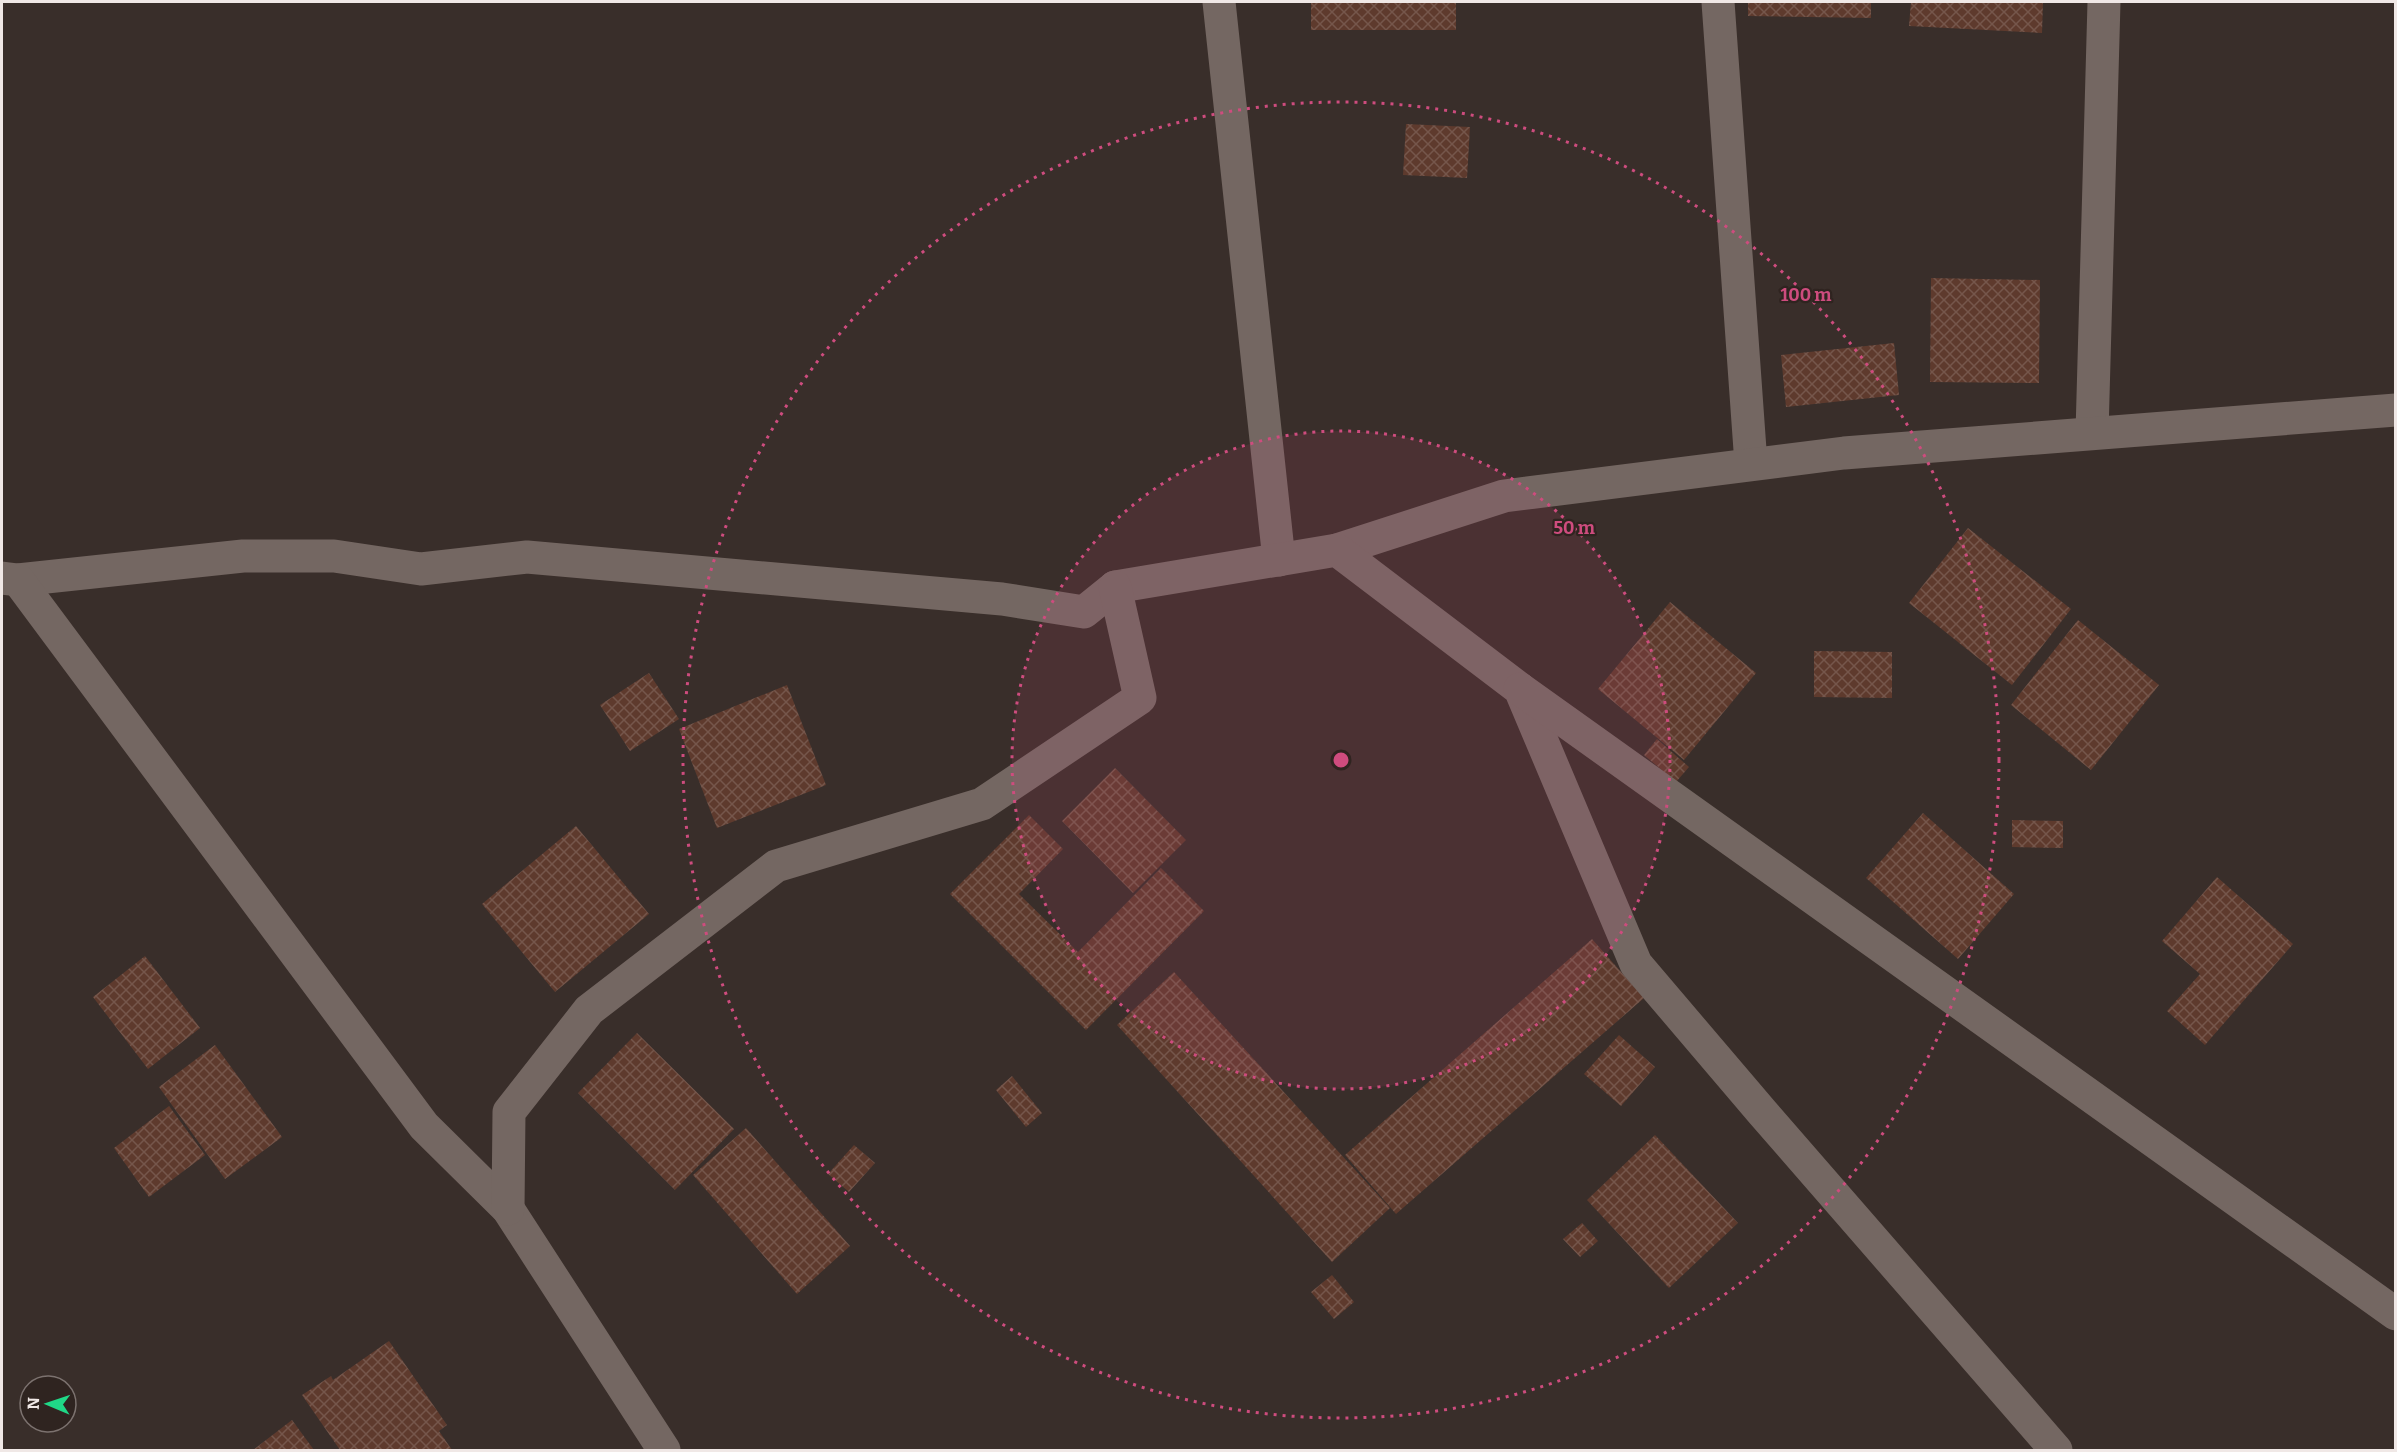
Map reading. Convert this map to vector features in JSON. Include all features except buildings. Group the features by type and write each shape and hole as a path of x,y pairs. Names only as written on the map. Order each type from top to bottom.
{"street":[{"path":"1219,2 1278,560"},
{"path":"1718,2 1751,464"},
{"path":"2092,434 2104,2"},
{"path":"10,579 243,556 334,556 421,569 527,557 1002,599 1084,612 1115,587 1337,550 1504,496 1844,453 2396,410"},
{"path":"1337,550 1520,689 2396,1314"},
{"path":"10,579 424,1126 508,1209 664,1450"},
{"path":"508,1209 509,1112 589,1010 776,866 982,804 1140,698 1115,587"},
{"path":"1520,689 1636,964 2056,1450"}]}
